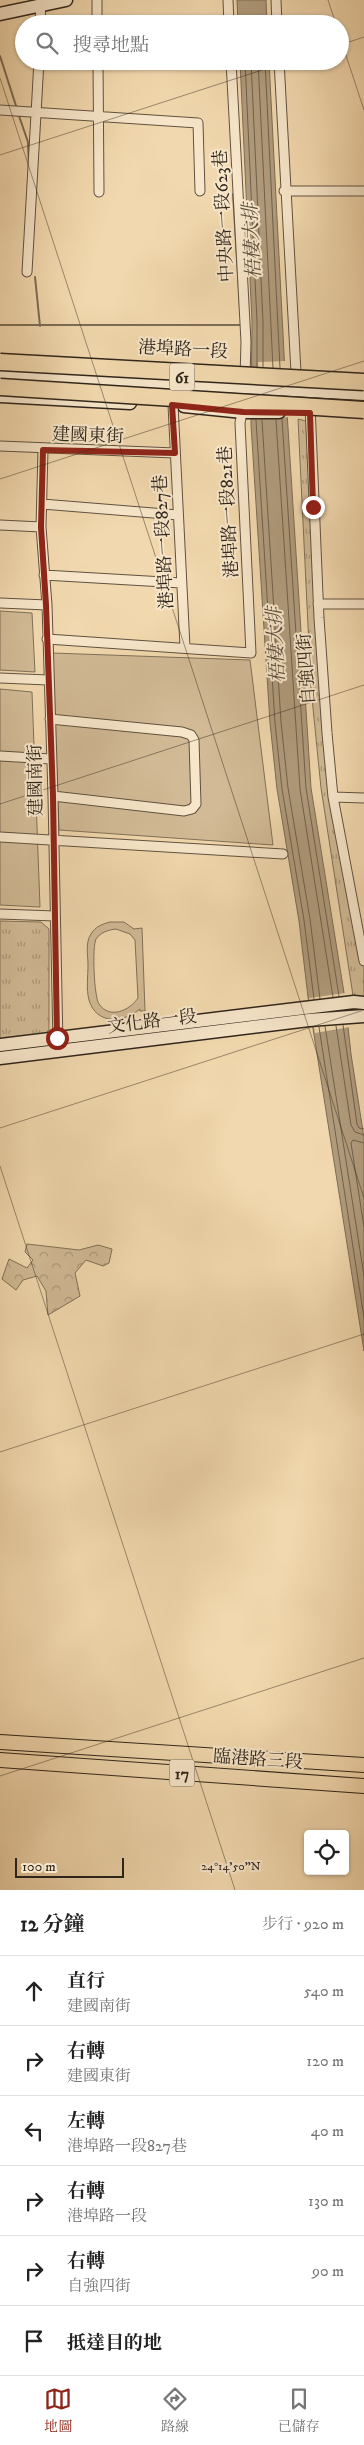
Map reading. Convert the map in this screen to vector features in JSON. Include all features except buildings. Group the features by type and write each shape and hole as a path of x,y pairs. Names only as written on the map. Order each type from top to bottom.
{"highway":[{"path":"0,362 364,382"},
{"name":"61","path":"0,368 364,387"},
{"name":"61","path":"0,381 364,402"},
{"path":"0,387 364,410"}],"main road":[{"name":"臨港路三段","path":"0,1742 364,1765"},
{"name":"臨港路三段","path":"0,1760 364,1786"}],"street":[{"path":"0,14 41,2 66,0"},
{"path":"97,0 97,15"},
{"path":"228,0 229,15"},
{"path":"276,0 277,15"},
{"path":"40,15 41,2"},
{"path":"27,272 39,70"},
{"path":"98,70 99,192"},
{"name":"中央路一段623巷","path":"231,70 246,369"},
{"path":"279,70 284,192 296,372"},
{"path":"0,110 198,123 200,191"},
{"path":"284,192 364,191"},
{"name":"港埠路一段","path":"0,356 310,372 364,378"},
{"name":"港埠路一段821巷","path":"185,647 251,653 240,423 243,412 246,369"},
{"name":"自強四街","path":"310,372 318,604 333,797 364,961"},
{"name":"港埠路一段","path":"0,374 364,394"},
{"path":"0,396 172,405 243,412 364,416"},
{"name":"港埠路一段827巷","path":"172,405 185,647"},
{"name":"建國東街","path":"0,446 43,450 175,453"},
{"name":"建國南街","path":"43,450 41,527 48,639 58,1044"},
{"path":"42,504 178,515"},
{"path":"0,525 41,527"},
{"path":"44,574 181,583"},
{"path":"0,603 46,605"},
{"path":"318,604 364,604"},
{"path":"48,639 185,647"},
{"path":"0,678 48,680"},
{"path":"50,720 182,732 191,735 194,740 196,804 192,810 184,811 53,796"},
{"path":"0,756 51,759"},
{"path":"333,797 364,798"},
{"path":"0,837 283,854"},
{"path":"0,914 55,916"},
{"path":"307,1014 359,1003"},
{"path":"307,1014 359,1016"},
{"name":"文化路一段","path":"0,1045 58,1044 307,1014"},
{"name":"文化路一段","path":"0,1058 58,1044"}],"green space":[{"path":"298,419 310,422 332,785 364,967 364,999 354,1002 321,788 311,688"},
{"path":"0,611 32,613 35,672 0,670"},
{"path":"52,653 250,660 273,845 59,830"},
{"path":"0,689 32,692 40,907 0,905"},
{"path":"0,921 41,922 49,929 49,1029 45,1036 0,1040"},
{"path":"110,922 124,922 134,929 142,928 145,1011 140,1011 140,1009 134,1014 119,1019 104,1018 98,1014 89,1000 87,987 88,941 95,929","holes":["113,929 130,934 135,940 138,998 125,1009 109,1012 97,1000 94,961 96,939 102,933"]},
{"path":"27,1244 79,1250 98,1245 112,1249 109,1263 103,1266 86,1260 75,1273 80,1296 48,1315 46,1291 37,1276 23,1280 16,1290 2,1279 9,1259 27,1268 33,1260 25,1252"}],"water":[{"path":"237,0 266,0 267,15 238,15"},
{"name":"梧棲大排","path":"240,70 269,70 287,412 311,788 345,999 351,1054 364,1138 364,1351 308,997 299,921 277,789 270,723 251,425 252,322"}],"pier":[{"path":"287,361 290,417 261,419 258,362"},
{"path":"345,993 350,1027 315,1033 309,998"}],"waterway":[{"path":"0,56 17,109"},
{"path":"19,116 28,142 29,167"},
{"name":"梧棲大排","path":"233,194 240,307"},
{"path":"35,277 40,326"},
{"path":"0,325 243,325"}],"route":[{"path":"57,1038 52,839 53,796 48,639 41,527 43,450 175,453 172,405 243,412 310,413 313,507"}]}
